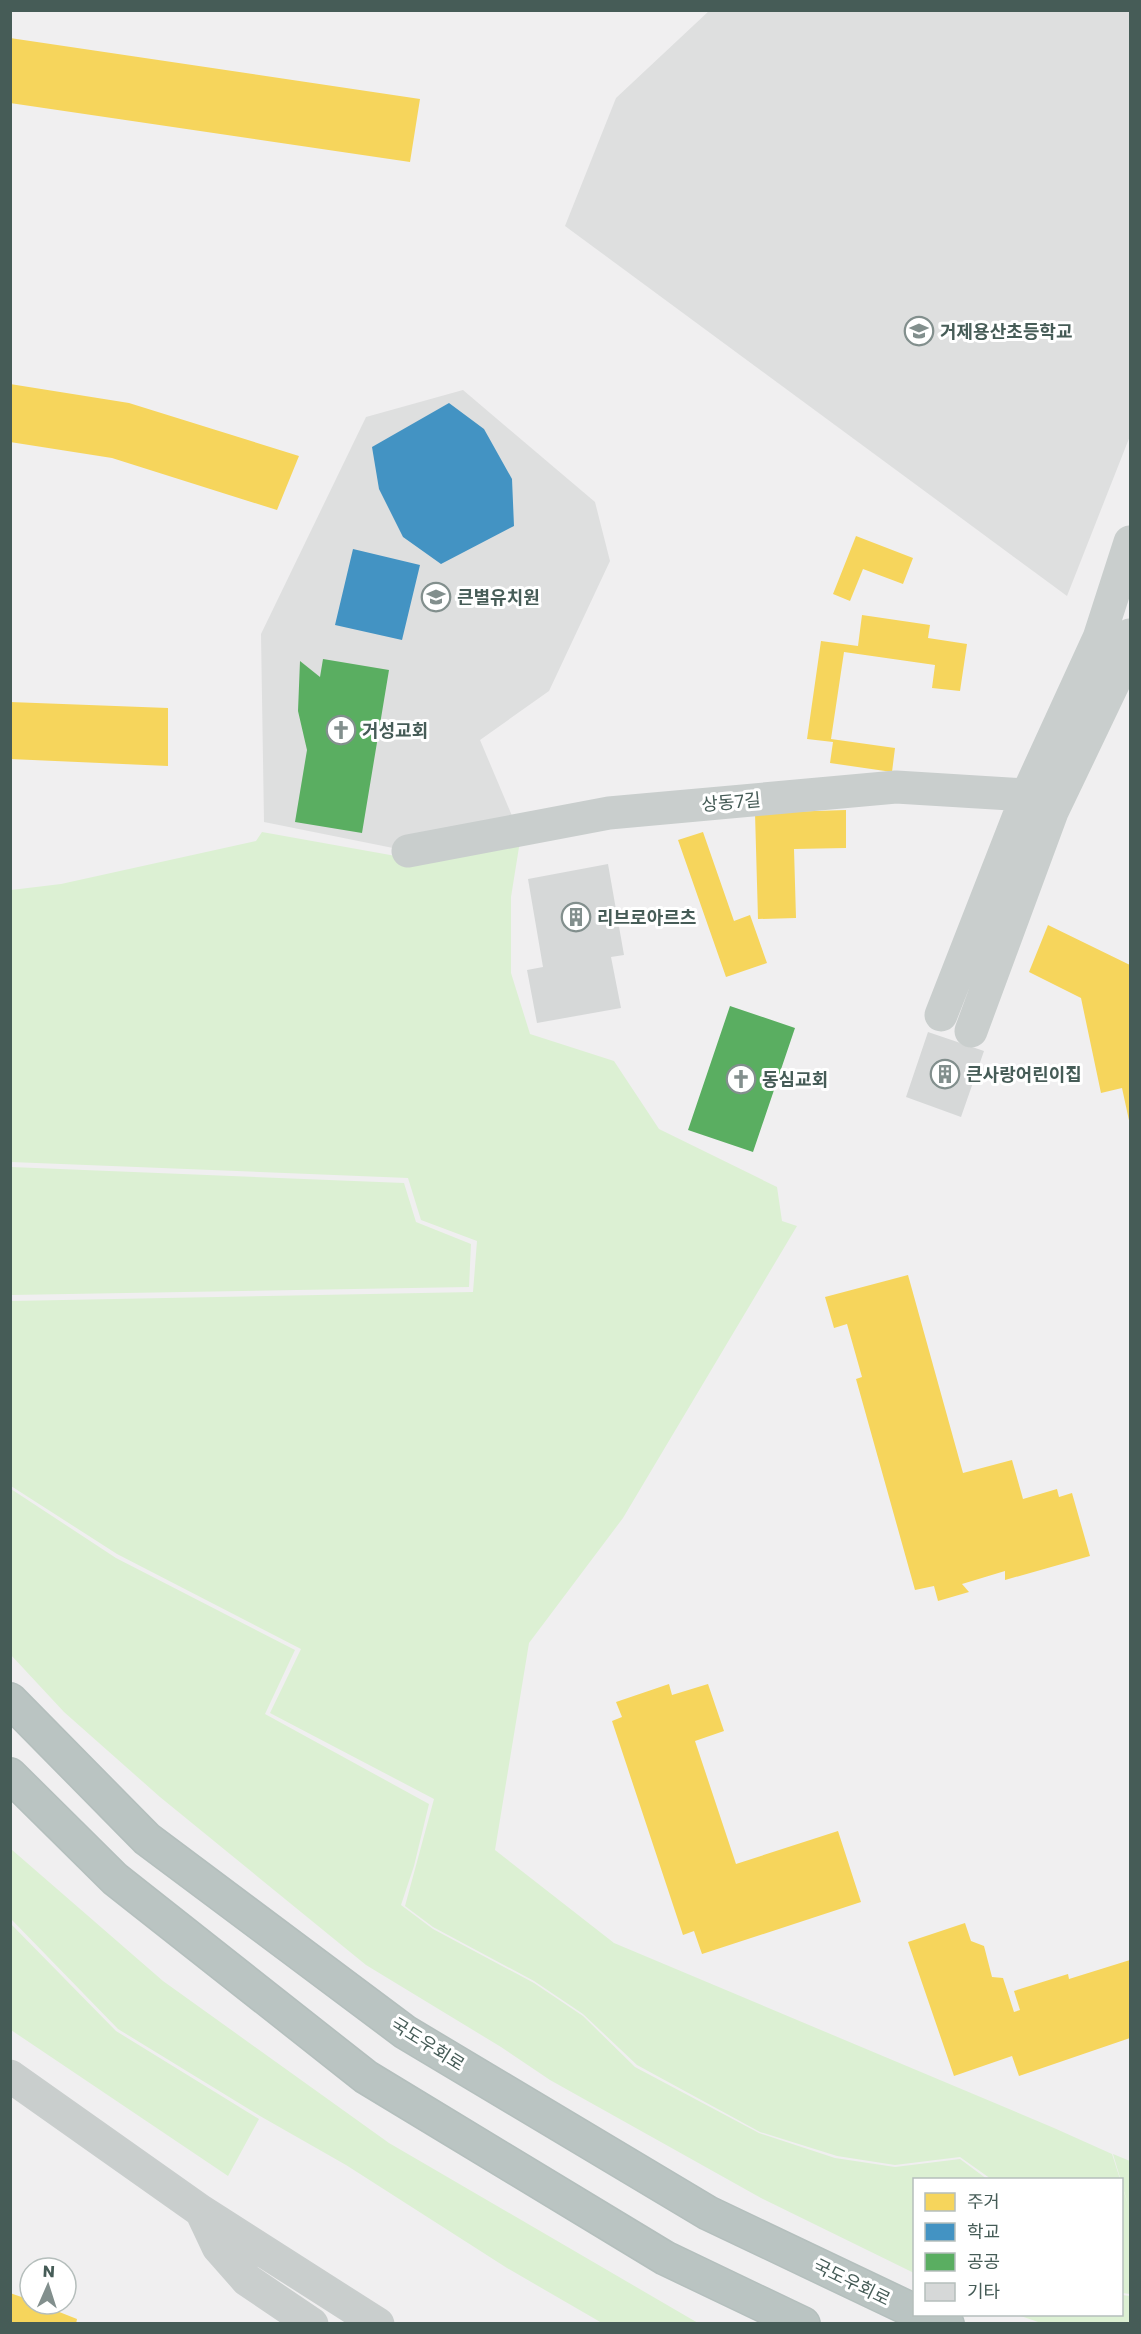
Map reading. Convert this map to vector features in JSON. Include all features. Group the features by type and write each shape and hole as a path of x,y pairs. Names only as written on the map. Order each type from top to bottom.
{"highway":[{"name":"국도우회로","path":"10,1700 147,1839 405,2032 708,2213 913,2311"},
{"path":"10,1775 115,1879 366,2077 665,2258 802,2324"},
{"name":"국도우회로","path":"927,2316 947,2324"}],"street":[{"path":"971,1031 1040,803 1131,542"},
{"path":"940,1015 1040,803 1117,676 1131,635"},
{"name":"상동7길","path":"408,851 609,813 896,787 1040,803"},
{"path":"10,2076 201,2211 378,2324"},
{"path":"201,2211 218,2247 247,2280 312,2324"}],"shaded area":[{"name":"거제용산초등학교","path":"710,10 1130,11 1130,436 1067,596 565,226 616,98"},
{"name":"큰별유치원","path":"463,390 595,502 610,561 549,691 480,740 518,830 408,851 264,822 261,634 366,417"}],"green space":[{"path":"262,832 407,858 520,841 511,897 511,973 530,1034 614,1061 659,1129 777,1187 782,1221 797,1226 623,1518 529,1643 495,1850 614,1943 1112,2154 1120,2178 990,2178 960,2157 895,2165 837,2156 760,2132 637,2065 583,2014 534,1981 433,1927 405,1906 434,1799 270,1713 301,1649 117,1554 11,1486 11,1301 473,1292 477,1241 421,1220 408,1178 11,1162 11,890 61,884 256,841"},
{"path":"11,1167 404,1183 416,1222 471,1244 469,1287 11,1295"},
{"path":"11,1489 116,1558 295,1650 265,1714 429,1804 414,1866 401,1905 433,1929 534,1983 583,2016 635,2067 759,2133 835,2158 895,2167 960,2159 986,2178 913,2178 913,2273 761,2198 550,2080 501,2047 366,1965 160,1797 64,1712 11,1655"},
{"path":"11,1849 163,1981 389,2143 698,2323 602,2323 507,2268 346,2165 260,2116 118,2029 11,1919"},
{"path":"10,1923 116,2031 259,2119 228,2176 11,2030"},
{"path":"1113,2154 1130,2161 1130,2294 1123,2293 1123,2189 1129,2208 1123,2188 1123,2178 1120,2178"},
{"path":"1123,2295 1130,2296 1130,2323 1041,2323 1021,2316 1123,2316"}],"building: 주거":[{"path":"10,38 420,99 410,162 10,103"},
{"path":"10,384 129,403 299,456 277,510 112,458 10,442"},
{"path":"856,536 913,558 903,584 863,569 850,601 833,594"},
{"path":"862,615 930,625 928,638 967,644 960,691 932,688 935,665 844,652 831,739 895,748 892,772 830,763 833,742 807,739 821,641 858,646"},
{"path":"10,702 168,708 168,766 10,759"},
{"path":"846,810 846,848 794,849 796,918 758,919 755,813"},
{"path":"703,832 734,921 750,915 767,963 726,977 678,840"},
{"path":"1048,925 1130,965 1130,1125 1122,1088 1101,1093 1081,998 1029,972"},
{"path":"908,1275 963,1473 1012,1460 1023,1499 1057,1489 1059,1497 1072,1493 1090,1556 1005,1580 1005,1571 962,1584 969,1592 938,1601 934,1586 915,1590 856,1379 862,1377 847,1324 834,1328 825,1297"},
{"path":"669,1684 672,1695 708,1684 724,1731 695,1741 736,1864 838,1831 861,1902 702,1954 694,1931 683,1935 612,1721 622,1717 616,1702"},
{"path":"965,1923 971,1941 984,1946 992,1977 1003,1978 1014,2012 1020,2010 1014,1991 1068,1974 1069,1979 1130,1960 1130,2038 1019,2076 1012,2056 954,2076 908,1942"},
{"path":"10,2293 18,2296 18,2316 69,2316 77,2319 76,2324 10,2324"}],"building: 학교":[{"path":"449,403 484,429 512,479 514,526 441,564 403,537 379,489 372,447"},
{"path":"353,549 420,565 402,640 335,625"}],"building: 공공":[{"name":"거성교회","path":"323,659 389,670 362,833 295,822 307,750 298,711 300,661 320,677"},
{"name":"동심교회","path":"730,1006 795,1028 753,1152 688,1130"}],"building: 기타":[{"name":"리브로아르츠","path":"608,864 624,955 611,957 621,1008 537,1023 527,970 543,967 528,879"},
{"name":"큰사랑어린이집","path":"928,1032 984,1051 961,1117 906,1097"}],"place":[{"name":"거제용산초등학교","path":"919,331"},
{"name":"큰별유치원","path":"436,597"},
{"name":"거성교회","path":"341,730"},
{"name":"리브로아르츠","path":"576,917"},
{"name":"큰사랑어린이집","path":"945,1074"},
{"name":"동심교회","path":"741,1079"}]}
